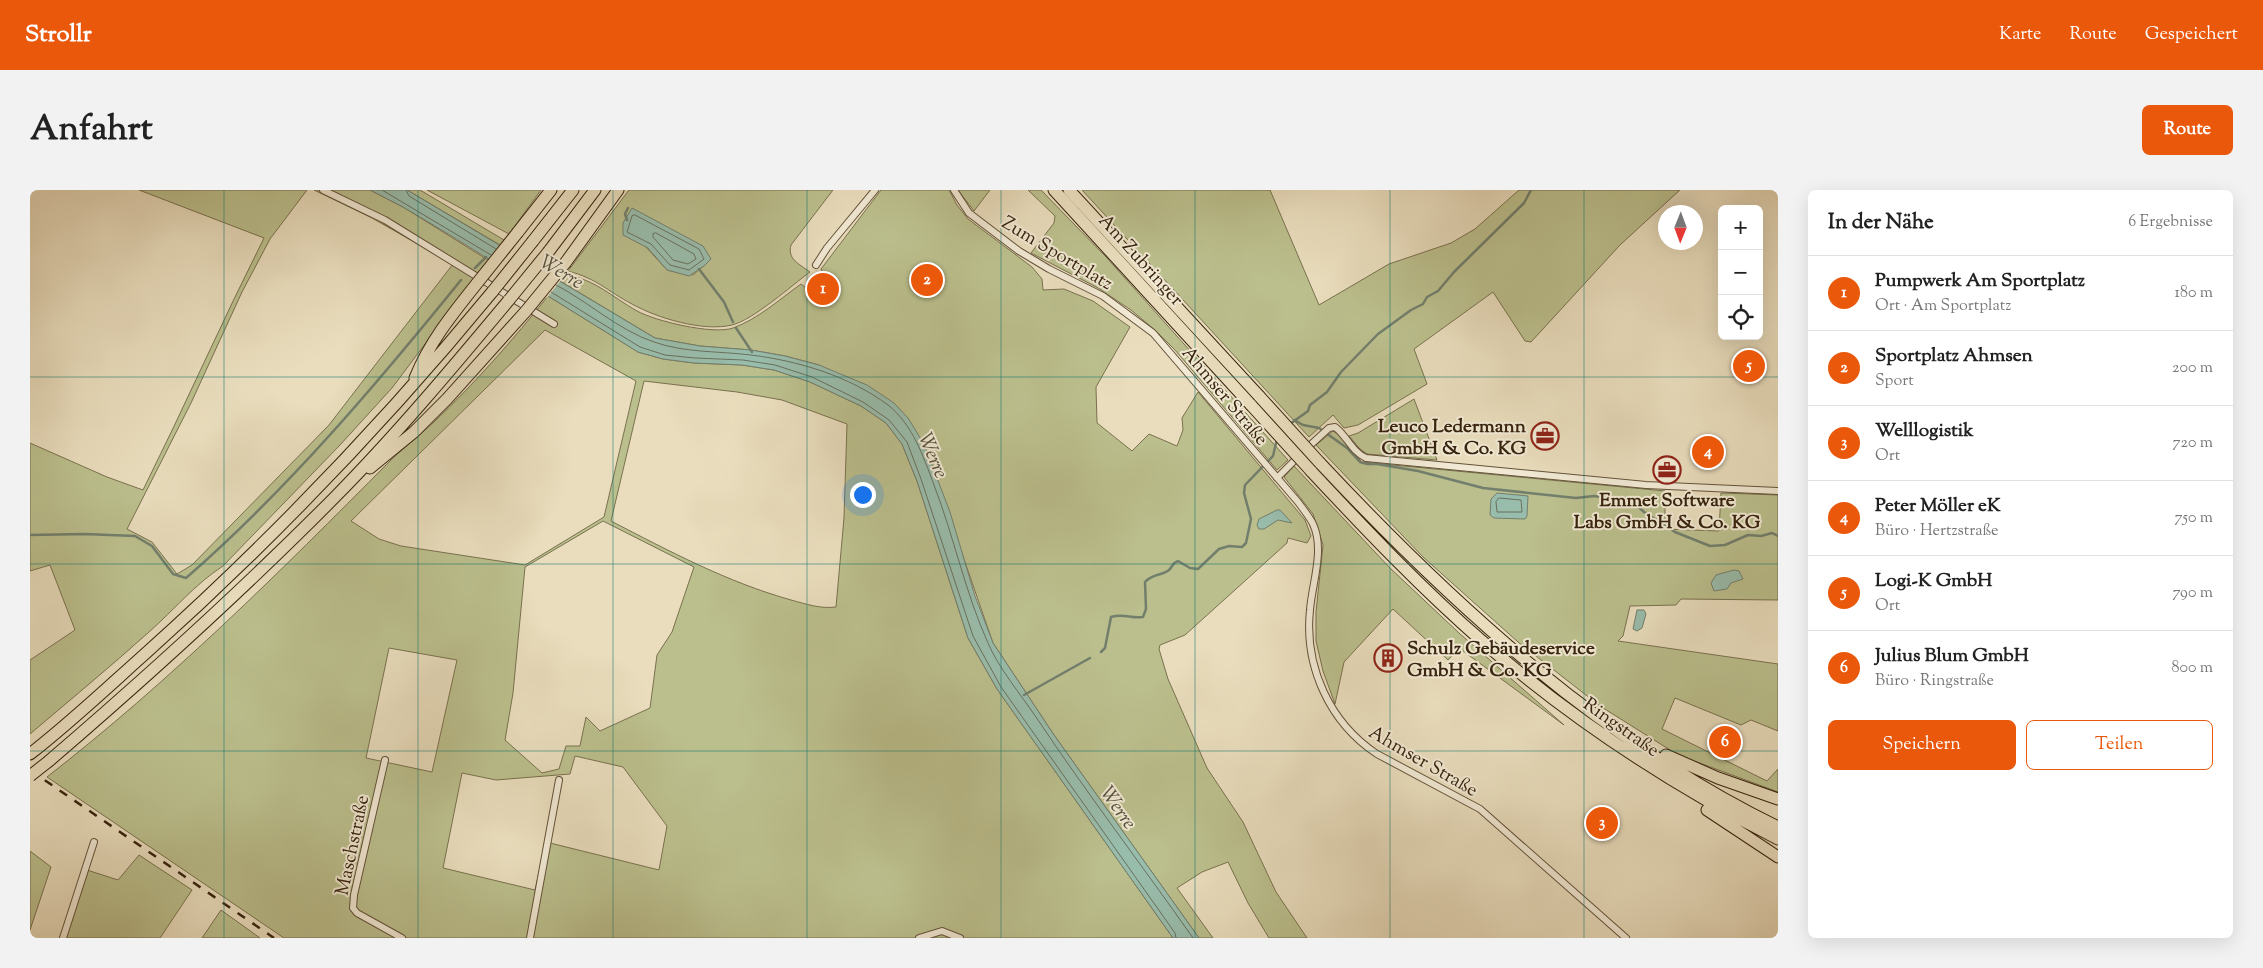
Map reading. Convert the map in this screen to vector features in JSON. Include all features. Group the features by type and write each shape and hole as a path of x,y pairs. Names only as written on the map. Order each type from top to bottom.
{"highway":[{"path":"412,385 424,356 444,326 551,190"},
{"path":"32,753 193,611 249,558 348,458 447,347 494,291 573,190"},
{"path":"30,776 203,626 337,494 404,422 509,300 595,190"},
{"name":"Am Zubringer","path":"1054,190 1251,405"},
{"name":"Am Zubringer","path":"1069,190 1197,326 1260,397"},
{"path":"337,494 414,432 526,311 566,262 618,192"},
{"name":"Ringstraße","path":"1260,397 1381,528 1504,643 1576,701 1612,727 1702,786 1778,827"},
{"name":"Ringstraße","path":"1251,405 1367,531 1482,641 1567,709 1616,745 1723,811 1778,839"},
{"path":"1612,727 1632,735 1677,761 1718,778 1778,798"},
{"path":"1670,779 1674,789 1778,858"}],"street":[{"path":"323,190 385,220 554,324"},
{"path":"816,266 827,248 876,190"},
{"name":"Zum Sportplatz","path":"954,190 969,213 1020,251 1103,296 1153,333"},
{"name":"Ahmser Straße","path":"1153,333 1298,502 1313,524 1318,544 1310,611 1311,651 1322,688 1344,726 1361,744 1377,754 1480,809 1626,938"},
{"path":"1275,476 1330,428 1335,427 1343,432 1360,456 1383,461 1646,485 1778,491"},
{"name":"Maschstraße","path":"385,760 354,895 353,908 357,914 402,938"},
{"path":"530,938 559,780"},
{"path":"63,938 94,842"},
{"path":"919,938 942,931 960,938"}],"shaded area":[{"path":"139,190 307,190 270,239 242,292 191,403 127,529 152,542 177,574 192,565 329,425 453,264 372,218 314,190 370,190 403,207 488,260 392,388 340,445 223,566 203,581 158,624 30,734 30,660 75,630 50,565 30,571 30,443 107,477 143,490 264,238"},
{"path":"407,190 420,190 504,240 500,245"},
{"path":"427,190 541,190 509,234"},
{"path":"629,190 833,190 791,245 792,258 810,272 761,310 732,325 708,327 667,319 632,304 587,278 568,271","holes":["644,245 711,259 693,275 667,270"]},
{"path":"881,190 949,190 957,205 968,219 1032,267 1042,279 1043,290 1064,289 1093,301 1130,327 1096,387 1097,423 1132,451 1149,434 1177,446 1183,430 1182,418 1198,392 1305,520 1311,536 1307,543 1288,538 1287,543 1185,635 1160,645 1159,649 1168,679 1207,768 1243,822 1276,892 1307,938 1269,938 1248,903 1228,862 1202,872 1177,888 1213,938 1199,938 1054,735 993,643 924,444 819,365 751,350 700,346 655,338 560,281 566,274 577,277 645,315 670,323 712,330 733,328 760,314 801,284 821,299 837,285 824,275 821,269"},
{"path":"958,190 990,190 974,211"},
{"path":"1028,190 1041,190 1106,257 1288,460 1277,470 1175,350 1131,310 1098,288 1031,253 1054,223 1055,216"},
{"path":"1082,190 1270,190 1319,305 1389,264 1451,243 1475,229 1519,190 1680,190 1664,205 1658,205 1658,210 1620,245 1531,342 1525,341 1493,292 1414,349 1427,384 1358,425 1344,428 1333,415 1309,437"},
{"path":"548,296 638,352 663,359 694,363 742,365 774,370 810,382 861,406 886,423 902,444 917,481 968,638 997,689 1173,938 284,938 47,777 137,703 265,585 394,457 464,392","holes":["545,330 636,381 604,517 525,565 401,546 379,539 351,521","644,381 737,392 782,400 847,424 844,518 836,607 808,604 767,593 699,565 611,521","603,521 694,567 672,632 657,655 650,708 600,731 586,717 580,746 566,746 559,769 542,773 505,740 513,693 525,567","389,648 457,660 432,772 366,758","575,756 623,767 667,826 659,870 546,842 535,890 443,868 462,773 496,780 570,774"]},
{"path":"1414,399 1437,460 1367,454 1349,436 1358,433"},
{"path":"1333,431 1362,462 1665,491 1665,529 1719,531 1721,493 1778,495 1778,600 1681,599 1676,605 1630,606 1623,636 1618,641 1778,664 1778,731 1751,720 1741,725 1675,698 1662,729 1767,781 1778,769 1778,792 1678,755 1600,706 1518,642 1423,557 1316,445"},
{"path":"1294,466 1390,568 1459,633 1564,725 1459,648 1448,660 1393,609 1344,662 1335,704 1323,671 1316,641 1316,612 1323,545 1313,514 1284,477"},
{"path":"30,851 51,867 30,930"},
{"path":"139,855 192,890 160,938 65,938 87,870 118,880"},
{"path":"221,910 260,938 202,938"}],"water":[{"path":"370,190 407,190 655,338 700,346 751,350 819,365 867,385 894,403 908,418 924,444 950,512 975,596 993,643 1054,735 1199,938 1173,938 997,689 968,638 917,481 902,444 886,423 861,406 810,382 774,370 742,365 694,363 663,359 638,352 450,235"},
{"path":"632,208 703,246 711,259 689,276 667,270 648,248 623,235 623,223"},
{"path":"1497,493 1528,496 1527,516 1525,519 1494,518 1490,515 1491,499"},
{"path":"1280,510 1292,523 1278,520 1264,529 1259,529 1257,525 1259,519"},
{"path":"1734,570 1739,571 1743,579 1731,583 1727,589 1714,591 1711,583 1716,575"},
{"path":"1637,610 1644,610 1646,614 1642,628 1637,631 1633,629"}],"pier":[{"path":"501,243 562,279 547,298 486,262"}],"waterway":[{"path":"1290,424 1308,411 1310,405 1327,392 1341,372 1378,334 1411,310 1423,304 1427,297 1438,291 1454,272 1524,203 1531,190"},
{"path":"627,220 625,214 628,208"},
{"path":"475,268 486,257"},
{"path":"699,269 724,302 733,322"},
{"path":"30,535 84,534 135,536 152,546 173,574 186,578 260,509 330,435 461,280"},
{"path":"736,328 752,352"},
{"path":"1294,420 1303,425 1319,428 1347,448 1360,462 1367,464 1418,471 1483,488 1576,498 1594,496 1623,500 1634,503 1644,512 1675,532 1710,546 1725,545 1748,535 1761,536 1772,533 1778,536"},
{"path":"1101,652 1105,648 1111,617 1143,617 1146,609 1145,582 1148,579 1166,572 1178,561 1190,568 1198,569 1219,549 1229,546 1242,547 1246,543 1251,519 1244,493 1245,485 1273,456 1277,439"},
{"path":"1024,695 1090,658"}],"railway":[{"path":"30,770 274,938"}],"place":[{"name":"Sportplatz Ahmsen","path":"927,280"},
{"name":"Pumpwerk Am Sportplatz","path":"823,289"},
{"name":"Logi-K GmbH","path":"1749,366"},
{"name":"Leuco Ledermann GmbH & Co. KG","path":"1545,436"},
{"name":"Peter Möller eK","path":"1708,452"},
{"name":"Emmet Software Labs GmbH & Co. KG","path":"1667,470"},
{"name":"Schulz Gebäudeservice GmbH & Co. KG","path":"1388,658"},
{"name":"Julius Blum GmbH","path":"1725,742"},
{"name":"Welllogistik","path":"1602,823"}],"water label":[{"name":"Werre","path":"562,271"},
{"name":"Werre","path":"934,455"},
{"name":"Werre","path":"1119,807"}]}
